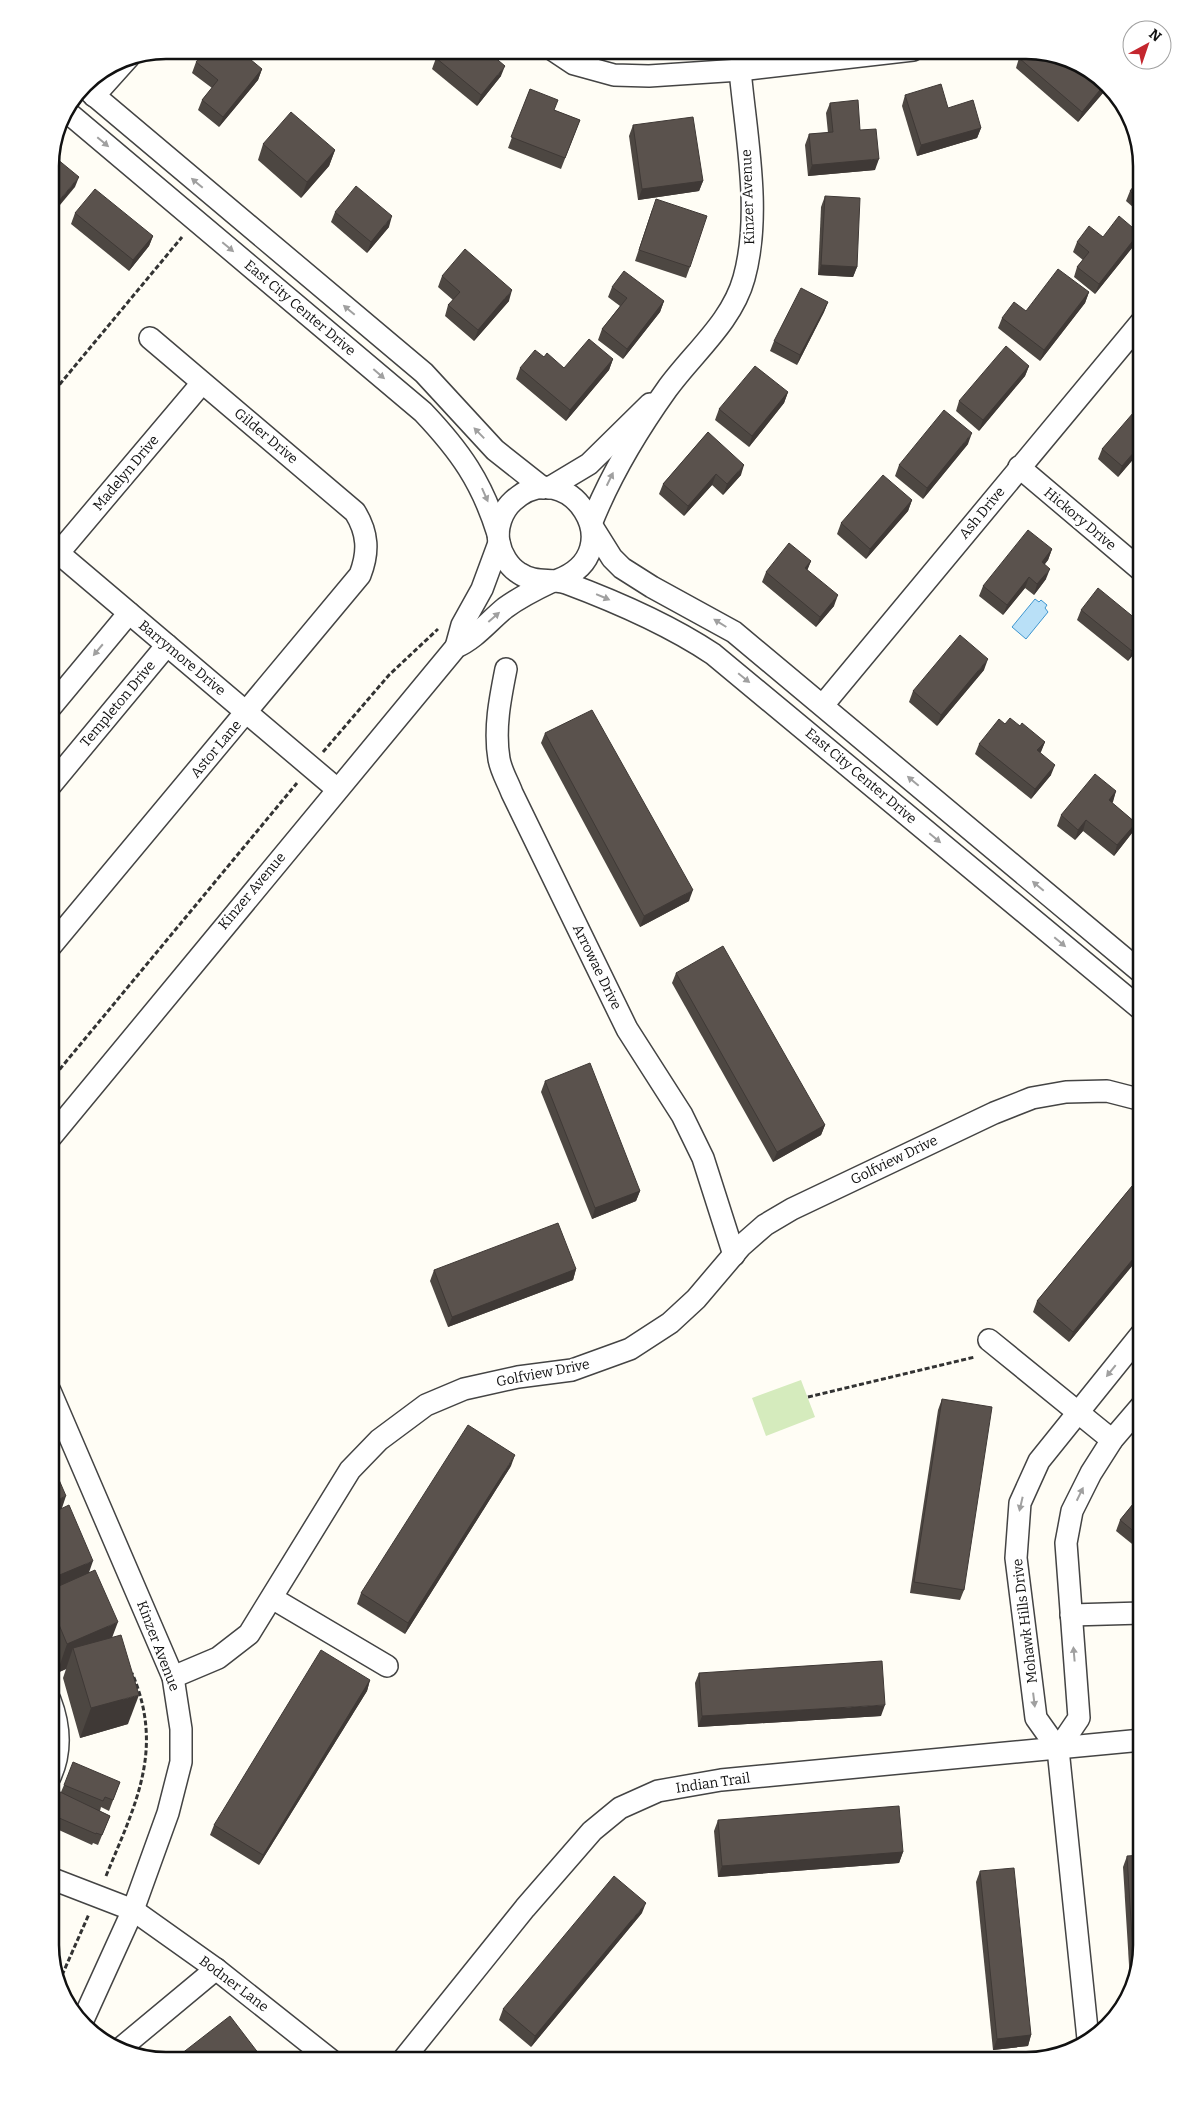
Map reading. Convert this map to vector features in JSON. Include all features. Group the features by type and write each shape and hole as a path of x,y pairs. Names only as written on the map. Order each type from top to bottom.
{"street":[{"path":"566,59 574,64 614,75 649,76 740,70 835,59"},
{"name":"Kinzer Avenue","path":"591,525 615,469 667,389 729,313 744,278 752,243 751,193 740,70"},
{"path":"89,91 424,373 495,450 546,488"},
{"name":"East City Center Drive","path":"71,116 423,412 445,435 470,469 486,497 499,538"},
{"name":"Ash Drive","path":"823,705 1133,332"},
{"name":"Gilder Drive","path":"150,338 356,512 364,526 367,544"},
{"name":"Madelyn Drive","path":"59,547 202,383"},
{"name":"Kinzer Avenue","path":"546,488 589,464 628,423 667,389"},
{"name":"Hickory Drive","path":"1019,467 1133,563"},
{"path":"591,525 590,550 585,560 568,576 555,581 529,579 518,573 502,554 499,538 500,522 511,502 531,490 546,488 564,491 577,500 586,512 591,525 612,558 622,568 652,587 734,632 1133,966"},
{"name":"Kinzer Avenue","path":"59,1127 456,647 462,625 482,589 499,538"},
{"name":"Astor Lane","path":"59,936 360,575 366,559 367,544"},
{"name":"Barrymore Drive","path":"59,559 129,612 337,789"},
{"name":"Kinzer Avenue","path":"456,647 465,643 504,609 528,593 555,581"},
{"name":"East City Center Drive","path":"555,581 636,612 688,638 713,654 1133,1003"},
{"path":"59,697 129,612"},
{"name":"Templeton Drive","path":"59,775 167,645"},
{"name":"Arrowae Drive","path":"506,669 498,707 499,761 512,793 627,1029 682,1115 703,1158 734,1255"},
{"name":"Golfview Drive","path":"173,1677 218,1658 241,1642 256,1624 350,1470 379,1440 426,1405 464,1390 518,1377 572,1370 630,1350 670,1323 696,1299 741,1246 765,1225 792,1209 994,1113 1032,1098 1066,1092 1106,1091 1133,1098"},
{"name":"Mohawk Hills Drive","path":"1087,2032 1058,1749 1036,1718 1016,1558 1020,1503 1039,1461 1133,1344"},
{"path":"996,1345 1112,1440"},
{"name":"Kinzer Avenue","path":"59,1412 173,1677 181,1729 181,1762 168,1813 133,1910 85,2016"},
{"path":"1058,1749 1079,1718 1066,1543 1072,1512 1091,1473 1112,1440 1133,1416"},
{"path":"272,1598 387,1666"},
{"path":"1071,1615 1133,1613"},
{"path":"59,1736 59,1750"},
{"name":"Indian Trail","path":"409,2052 531,1901 592,1831 620,1808 658,1791 721,1780 1133,1741"},
{"name":"Bodner Lane","path":"59,1882 133,1910 216,1969 321,2052"},
{"path":"126,2044 216,1969"}],"path":[{"path":"59,385 185,234"},
{"path":"59,1070 311,766 389,675 443,623"},
{"path":"808,1397 996,1345"},
{"path":"62,1974 97,1897 143,1783 147,1759 146,1714 131,1670"}],"green space":[{"path":"801,1380 815,1417 766,1436 752,1398"}],"water":[{"path":"1035,599 1039,602 1041,600 1047,605 1045,608 1048,612 1026,639 1012,627"}],"building":[{"path":"198,59 250,59 262,69 223,117 202,100 218,80 196,62"},
{"path":"437,59 497,59 505,66 481,95"},
{"path":"1020,59 1033,59 1060,64 1097,85 1101,89 1082,112"},
{"path":"941,84 948,108 973,100 981,128 921,145 905,95"},
{"path":"530,89 558,100 554,110 580,120 565,158 511,137"},
{"path":"858,100 860,130 876,129 879,159 812,165 809,134 833,132 830,103"},
{"path":"291,112 335,150 307,182 263,144"},
{"path":"693,117 703,181 642,189 633,125"},
{"path":"59,161 79,177 59,201"},
{"path":"356,186 392,216 371,242 335,212"},
{"path":"95,189 153,236 133,260 75,213"},
{"path":"825,196 860,198 857,267 821,265"},
{"path":"656,199 707,216 690,267 639,250"},
{"path":"1119,216 1133,228 1133,241 1099,284 1077,267 1089,252 1077,242 1089,226 1103,237"},
{"path":"465,249 512,290 478,330 448,305 460,292 442,276"},
{"path":"1058,269 1089,292 1044,350 1002,318 1014,302 1026,311"},
{"path":"624,271 664,301 627,349 602,329 627,298 612,287"},
{"path":"801,288 828,302 800,355 774,341"},
{"path":"589,339 613,359 570,410 520,368 535,350 544,357 547,353 564,368"},
{"path":"1006,346 1029,366 983,420 959,401"},
{"path":"755,366 788,392 752,436 719,409"},
{"path":"944,410 972,433 927,488 899,465"},
{"path":"1133,413 1133,453 1122,466 1102,449"},
{"path":"708,432 744,465 727,484 716,474 688,506 663,484"},
{"path":"883,475 912,500 870,549 841,523"},
{"path":"1028,530 1052,549 1042,562 1050,569 1037,584 1029,577 1007,605 983,586"},
{"path":"789,543 811,561 805,568 838,595 820,617 766,572"},
{"path":"1098,588 1133,617 1132,651 1081,610"},
{"path":"960,635 988,659 941,715 913,691"},
{"path":"592,710 693,890 644,916 545,733"},
{"path":"1010,718 1020,726 1022,723 1045,742 1037,750 1055,765 1035,789 979,744 999,719 1005,724"},
{"path":"1095,774 1116,791 1109,800 1133,820 1133,826 1117,845 1086,820 1078,830 1061,815"},
{"path":"723,946 825,1125 777,1152 676,973"},
{"path":"590,1063 640,1191 595,1208 545,1081"},
{"path":"1133,1185 1133,1259 1073,1332 1037,1301"},
{"path":"558,1223 576,1269 452,1317 434,1270"},
{"path":"942,1399 992,1407 964,1590 914,1582"},
{"path":"468,1425 515,1455 408,1623 361,1593"},
{"path":"59,1480 66,1496 59,1499"},
{"path":"1133,1504 1133,1531 1120,1520"},
{"path":"69,1505 93,1561 59,1575 59,1510"},
{"path":"95,1570 118,1622 67,1644 59,1625 59,1586"},
{"path":"121,1635 139,1695 91,1708 73,1648"},
{"path":"321,1650 370,1680 263,1855 214,1825"},
{"path":"882,1661 885,1705 702,1716 699,1673"},
{"path":"73,1762 120,1782 113,1800 105,1797 103,1801 64,1785"},
{"path":"59,1791 110,1816 102,1835 59,1818"},
{"path":"899,1806 903,1852 722,1866 718,1820"},
{"path":"1127,1856 1133,1856 1133,1949"},
{"path":"1014,1868 1031,2035 997,2039 980,1871"},
{"path":"614,1876 646,1903 535,2036 503,2009"},
{"path":"230,2016 257,2052 184,2052"}]}
